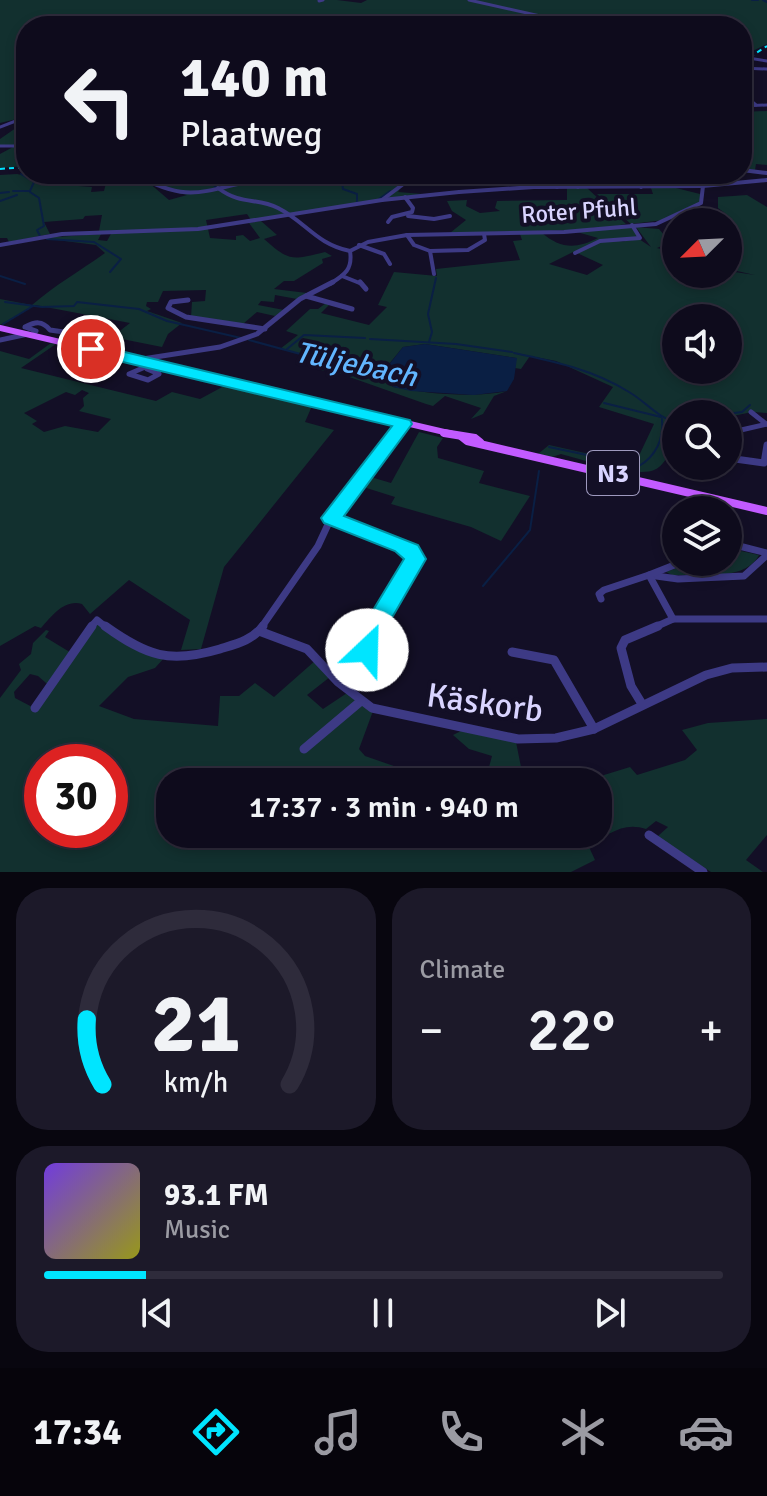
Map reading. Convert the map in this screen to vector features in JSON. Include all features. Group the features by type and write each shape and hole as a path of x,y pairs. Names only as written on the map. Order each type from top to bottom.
{"main road":[{"path":"0,328 30,335"},
{"name":"N3","path":"30,335 767,511"}],"street":[{"path":"469,0 540,16"},
{"path":"752,102 756,105"},
{"path":"752,105 767,105"},
{"path":"152,184 187,195 236,184"},
{"path":"382,200 403,184"},
{"path":"553,184 557,187"},
{"path":"0,245 55,235 151,233 405,197 557,187 726,184"},
{"name":"Roter Pfuhl","path":"359,245 407,235 564,232 667,221 698,206 703,186"},
{"path":"218,188 233,201 279,208 320,242 350,251"},
{"path":"405,197 413,209 408,216"},
{"path":"388,222 392,217 431,219 450,216"},
{"name":"Roter Pfuhl","path":"575,253 600,241 640,238 632,225"},
{"name":"Roter Pfuhl","path":"430,251 472,249 485,240 484,234"},
{"path":"407,235 414,245 430,251 434,274"},
{"path":"350,251 359,245 386,256 390,264"},
{"path":"136,360 228,345 265,329 306,296 342,276 352,266 350,251"},
{"path":"342,276 359,281 366,289"},
{"path":"306,296 352,309"},
{"path":"188,300 171,302 168,308 186,317 265,329"},
{"path":"0,340 30,335 36,331 25,327 35,322 45,324 50,330 91,336 85,340 70,338 61,342"},
{"path":"88,351 94,359 83,364 63,358 71,352 88,351"},
{"path":"751,412 767,424"},
{"path":"35,708 49,694 83,637 97,620 137,649 165,657 192,657 224,649 259,631 318,546 331,518 403,424"},
{"path":"742,430 767,424"},
{"path":"742,461 764,463 767,445"},
{"path":"331,518 402,546 410,550 415,559 367,640 367,650"},
{"path":"649,575 678,579 744,576 755,569 767,554 742,547"},
{"path":"601,599 599,594 604,590 662,570"},
{"path":"649,575 673,619"},
{"path":"642,704 631,686 621,648 625,640 673,619 767,619"},
{"name":"Käskorb","path":"259,631 314,654 338,682 361,701 385,713 498,737 556,738 594,729 716,671 767,667"},
{"path":"512,652 554,660 594,729"},
{"path":"304,749 361,701"},
{"path":"649,835 703,872"}],"green space":[{"path":"0,0 337,0 361,3 367,0 767,0 767,44 752,51 752,16 16,16 16,119 0,123"},
{"path":"767,111 767,165 756,164 755,170 752,170 752,112"},
{"path":"16,128 16,167 0,168 0,154 15,146 0,145 0,139"},
{"path":"16,174 16,184 65,184 92,187 91,192 104,191 106,184 150,184 169,200 187,195 154,184 403,184 398,192 423,194 251,220 247,214 206,220 210,238 236,240 236,236 243,235 250,241 260,238 249,223 261,221 277,235 264,239 286,255 298,257 325,252 332,256 322,259 323,263 294,281 284,281 274,289 307,293 297,299 275,295 274,302 261,301 258,305 284,310 275,316 257,312 243,324 191,317 192,302 205,301 206,290 163,291 158,302 147,302 146,306 151,309 147,311 182,323 168,334 162,347 112,337 130,323 35,305 0,325 0,299 32,305 105,253 96,245 41,238 101,234 98,240 107,241 112,232 99,231 102,215 44,222 50,234 9,242 7,238 0,238 0,175"},
{"path":"567,188 587,188 626,224 620,225 631,226 639,237 619,242 639,239 651,247 636,227 659,229 662,232 662,246 657,248 662,249 662,288 742,288 742,273 755,275 742,272 742,208 718,208 718,197 747,195 767,207 767,413 742,414 742,400 662,400 662,464 654,470 635,472 561,454 552,457 538,454 549,445 635,464 654,424 599,407 613,387 556,361 530,356 521,369 515,368 516,358 425,344 403,347 380,375 388,379 393,387 420,392 466,395 507,391 494,396 483,414 471,419 481,408 445,396 433,406 426,404 338,373 320,370 325,361 280,349 298,335 286,331 310,309 318,309 326,303 329,305 321,313 369,325 387,307 378,305 394,272 437,276 436,269 520,260 513,241 522,240 520,234 542,233 569,246 598,238 577,232 598,227 450,233 466,220 452,211 447,201 467,200 466,206 480,213 500,211 495,208 497,201 567,200","holes":["577,253 603,265 587,275 549,264"]},
{"path":"651,188 676,188 700,194 700,202 688,208 662,208 662,220 631,224 597,194 653,194"},
{"path":"51,343 56,344 21,368 156,401 172,392 200,399 226,385 312,406 305,422 334,430 224,567 201,649 181,650 190,620 129,580 90,614 82,604 70,604 41,628 35,626 0,646 0,351 29,359","holes":["82,390 89,393 83,398 84,406 79,411 111,419 98,432 65,426 44,432 32,424 37,421 24,413 66,392 75,395"]},
{"path":"419,432 443,438 437,447 438,458 484,471 479,483 530,496 501,541 471,527 391,504 395,497 357,485 364,475 391,483"},
{"path":"742,551 759,555 752,564 743,569"},
{"path":"97,620 165,657 155,668 128,677 99,706 134,719 218,726 220,696 239,696 255,683 274,697 316,660 330,677 307,695 323,709 347,693 373,711 359,749 365,756 400,768 156,768 156,848 589,848 595,860 571,872 0,872 0,698 21,670 19,664 31,654 33,643 46,630 49,631 45,637 73,654","holes":["30,674 38,676 53,689 36,709 15,698 14,692"]},
{"path":"767,719 767,835 746,860 763,872 711,872 661,839 658,836 668,827 656,821 646,829 623,828 612,833 612,773 630,767 637,775 685,760 697,750 682,730 708,723"},
{"path":"461,731 516,742 521,768 489,768 492,756 469,749 453,735"}],"water":[{"path":"425,344 517,358 514,379 507,391 474,395 411,391 393,387 388,379 380,376 403,347"}],"waterway":[{"path":"752,0 758,0"},
{"path":"763,0 767,2"},
{"path":"13,191 30,191 33,184"},
{"path":"213,184 216,188"},
{"path":"342,184 343,189 357,194 357,203"},
{"path":"379,199 390,191"},
{"path":"0,193 9,192"},
{"path":"30,192 39,198 44,226 37,230 40,236"},
{"path":"0,201 17,195"},
{"path":"47,239 94,242 121,259 110,272"},
{"name":"Tüljebach","path":"0,276 25,284"},
{"path":"429,342 432,332 428,314 436,278"},
{"name":"Tüljebach","path":"5,302 42,307 74,306 77,302 139,309 167,321 241,338"},
{"path":"3,324 33,306"},
{"path":"287,349 304,335 365,338"},
{"path":"370,339 456,344 512,352"},
{"name":"Tüljebach","path":"249,340 381,376"},
{"name":"Tüljebach","path":"514,353 588,372 629,392 662,416"},
{"path":"604,403 661,417"},
{"name":"Tüljebach","path":"742,412 750,405"},
{"path":"549,447 639,466 658,446 662,433"},
{"path":"483,586 530,530 539,471"}],"railway":[{"path":"752,56 767,46"},
{"path":"0,169 16,168"}],"route":[{"path":"91,349 403,424 331,518 402,546 414,554 414,564 367,640 367,650"}]}
